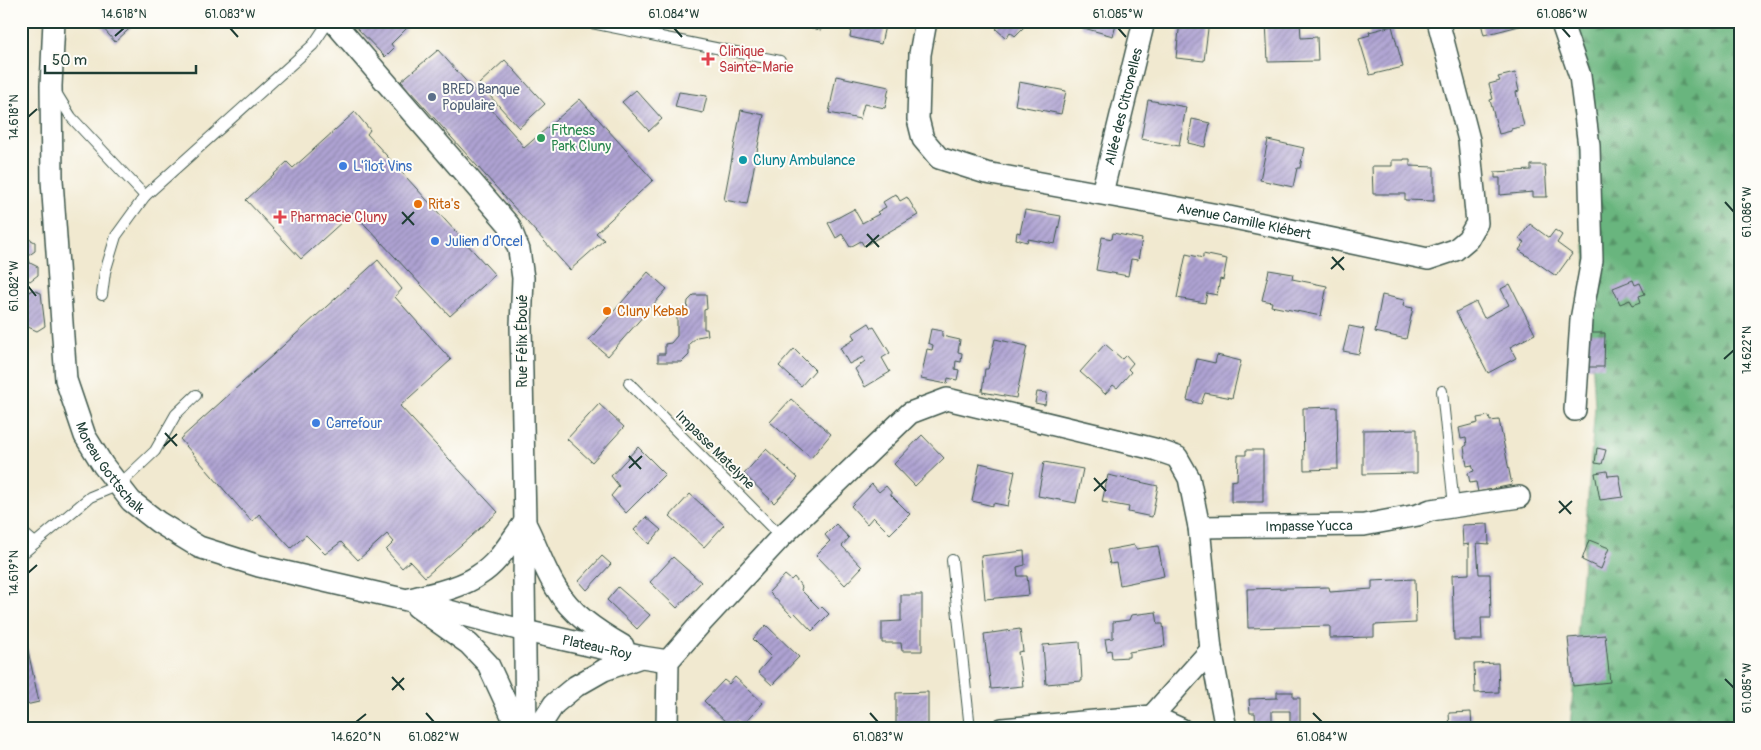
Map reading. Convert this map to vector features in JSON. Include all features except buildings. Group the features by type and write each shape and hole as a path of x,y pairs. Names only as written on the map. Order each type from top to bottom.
{"street":[{"name":"Moreau Gottschalk","path":"54,21 51,86 52,180 66,380 85,436 103,465 131,501 158,522 199,548 259,566 526,630"},
{"name":"Rue Félix Éboué","path":"333,21 509,225 520,250 523,278 521,326 525,522 526,729"},
{"name":"Avenue Camille Klébert","path":"926,21 920,54 918,119 923,139 939,158 986,173 1238,219 1428,259 1455,250 1468,239 1477,223 1469,140 1438,21"},
{"name":"Allée des Citronelles","path":"1102,193 1144,21"},
{"path":"1561,21 1580,76 1589,146 1592,260 1581,320 1575,410"},
{"path":"667,729 668,661 781,537 910,413 947,399 1154,449 1176,458 1189,478 1199,528 1211,650 1226,729"},
{"name":"Impasse Yucca","path":"1199,528 1364,525 1431,510 1519,497"},
{"path":"407,600 454,588 479,575 496,561 525,522 556,588 574,611 600,633 642,657"},
{"path":"407,600 469,644 488,664 518,729"},
{"name":"Plateau-Roy","path":"526,630 642,657 668,661"},
{"path":"1152,716 1211,650"},
{"path":"538,729 554,704 576,686 604,670 642,657"},
{"path":"1002,729 1152,716 1181,729"}],"lane":[{"path":"102,296 105,272 116,236 145,196 313,45 329,21"},
{"path":"582,21 780,61"},
{"path":"51,86 71,117 145,196"},
{"name":"Impasse Matelyne","path":"629,383 781,537"},
{"path":"1442,391 1454,506"},
{"path":"21,555 90,497 119,485 155,451 176,414 196,396"},
{"path":"21,531 36,543"},
{"path":"952,560 970,729"}],"green space":[{"path":"1567,21 1740,21 1740,729 1570,729 1595,406 1572,41"}],"place":[{"name":"Clinique Sainte-Marie","path":"708,59"},
{"name":"BRED Banque Populaire","path":"432,97"},
{"name":"Fitness Park Cluny","path":"541,138"},
{"name":"Cluny Ambulance","path":"743,160"},
{"name":"L'îlot Vins","path":"343,166"},
{"name":"Rita's","path":"418,204"},
{"name":"Pharmacie Cluny","path":"280,217"},
{"name":"Julien d'Orcel","path":"435,241"},
{"name":"Cluny Kebab","path":"607,311"},
{"name":"Carrefour","path":"316,423"}]}
